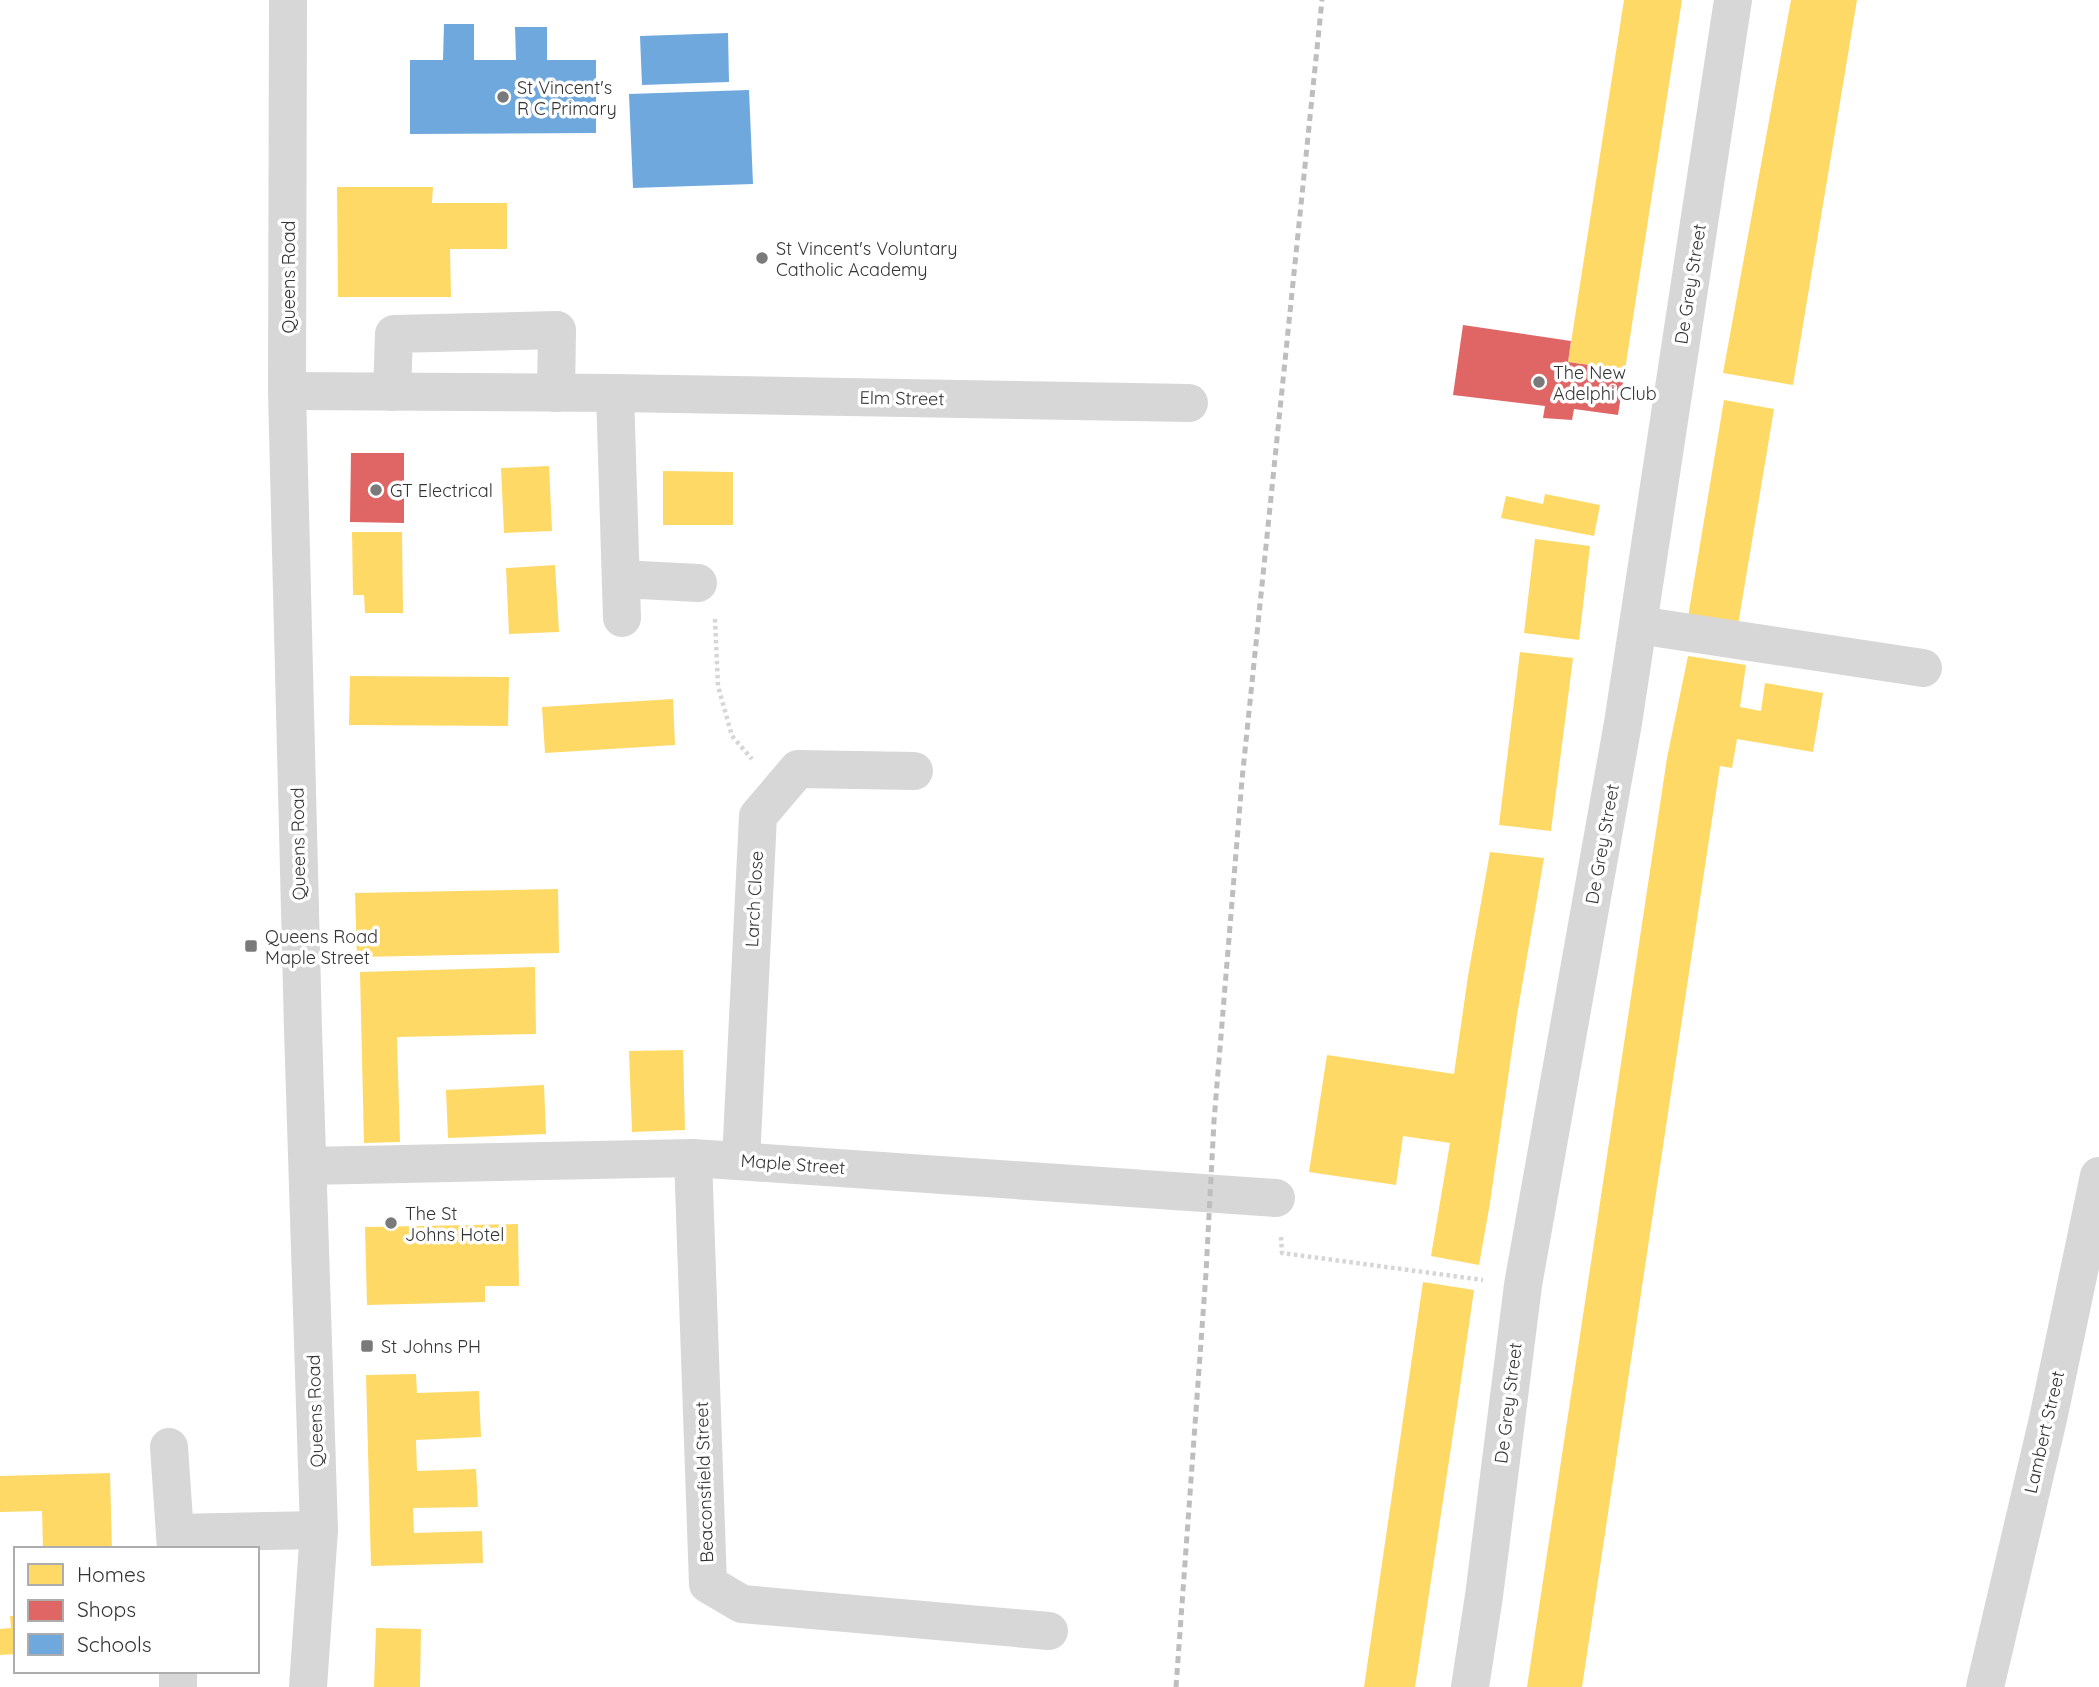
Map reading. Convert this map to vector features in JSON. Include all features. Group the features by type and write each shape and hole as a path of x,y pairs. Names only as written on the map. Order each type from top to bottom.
{"street":[{"name":"Queens Road","path":"288,0 287,391 319,1530 308,1687"},
{"name":"De Grey Street","path":"1470,1687 1523,1285 1623,723 1733,0"},
{"path":"392,392 394,334 557,330 556,393"},
{"name":"Elm Street","path":"287,391 615,393 1189,403"},
{"path":"615,393 622,618"},
{"path":"621,579 698,583"},
{"path":"1638,625 1923,668"},
{"name":"Larch Close","path":"740,1160 758,816 798,769 914,771"},
{"name":"Maple Street","path":"308,1166 694,1158 1276,1198"},
{"name":"Beaconsfield Street","path":"694,1158 708,1584 742,1604 1049,1631"},
{"name":"Lambert Street","path":"1985,1687 2048,1419 2099,1176"},
{"path":"169,1447 176,1541 319,1530"}],"path":[{"path":"698,583 714,599 718,686 732,736 780,791"},
{"path":"1276,1198 1282,1253 1523,1285"}],"building: Homes":[{"path":"1624,0 1682,0 1625,370 1568,362"},
{"path":"1791,0 1857,0 1793,385 1723,373"},
{"path":"337,187 433,187 432,203 507,203 507,249 450,249 451,297 338,297"},
{"path":"1724,400 1774,409 1738,625 1688,617"},
{"path":"549,466 552,531 504,533 501,468"},
{"path":"663,471 733,472 733,525 663,525"},
{"path":"1545,494 1600,505 1594,536 1501,518 1506,496 1543,504"},
{"path":"352,532 402,532 403,613 365,613 364,595 353,595"},
{"path":"1535,539 1590,546 1579,640 1524,633"},
{"path":"555,565 559,632 509,634 506,568"},
{"path":"1520,652 1573,658 1551,831 1499,825"},
{"path":"1688,656 1746,665 1740,707 1761,711 1765,683 1823,693 1813,752 1737,739 1732,768 1720,766 1582,1687 1527,1687 1667,758"},
{"path":"350,676 509,677 508,726 349,725"},
{"path":"673,699 675,745 545,753 542,707"},
{"path":"1490,852 1544,858 1479,1265 1431,1256 1450,1143 1403,1136 1396,1185 1309,1172 1327,1055 1454,1074"},
{"path":"558,889 559,953 357,957 355,893"},
{"path":"535,967 536,1034 397,1037 400,1142 364,1143 360,972"},
{"path":"683,1050 685,1130 632,1132 629,1051"},
{"path":"544,1085 546,1134 448,1138 446,1090"},
{"path":"518,1224 519,1286 485,1286 485,1302 367,1305 365,1227"},
{"path":"1423,1282 1474,1290 1459,1394 1415,1687 1364,1687"},
{"path":"416,1374 417,1393 479,1391 481,1437 416,1440 417,1471 476,1469 478,1507 413,1508 414,1533 482,1531 483,1563 371,1566 366,1375"},
{"path":"110,1473 112,1547 43,1547 42,1511 0,1512 0,1476"},
{"path":"10,1616 14,1616 14,1654 0,1655 0,1629 11,1628"},
{"path":"376,1628 421,1629 420,1687 374,1687"}],"building: Shops":[{"name":"The New Adelphi Club","path":"1463,325 1571,341 1568,362 1625,370 1618,415 1574,409 1572,420 1543,418 1545,406 1453,395"},
{"path":"351,453 404,453 404,523 350,522"}],"building: Schools":[{"name":"St Vincent's R C Primary","path":"444,24 474,24 474,60 516,60 515,27 547,27 547,60 596,60 596,133 410,134 410,60 443,60"},
{"path":"728,33 729,82 642,85 640,36"},
{"path":"749,90 753,184 633,188 629,94"}],"railway":[{"path":"1176,1687 1206,1273 1214,1121 1242,780 1322,0"}],"place":[{"name":"St Vincent's R C Primary","path":"503,97"},
{"name":"St Vincent's Voluntary Catholic Academy","path":"762,258"},
{"name":"The New Adelphi Club","path":"1539,382"},
{"name":"GT Electrical","path":"376,490"},
{"name":"Queens Road Maple Street","path":"251,946"},
{"name":"The St Johns Hotel","path":"391,1223"},
{"name":"St Johns PH","path":"367,1346"}]}
